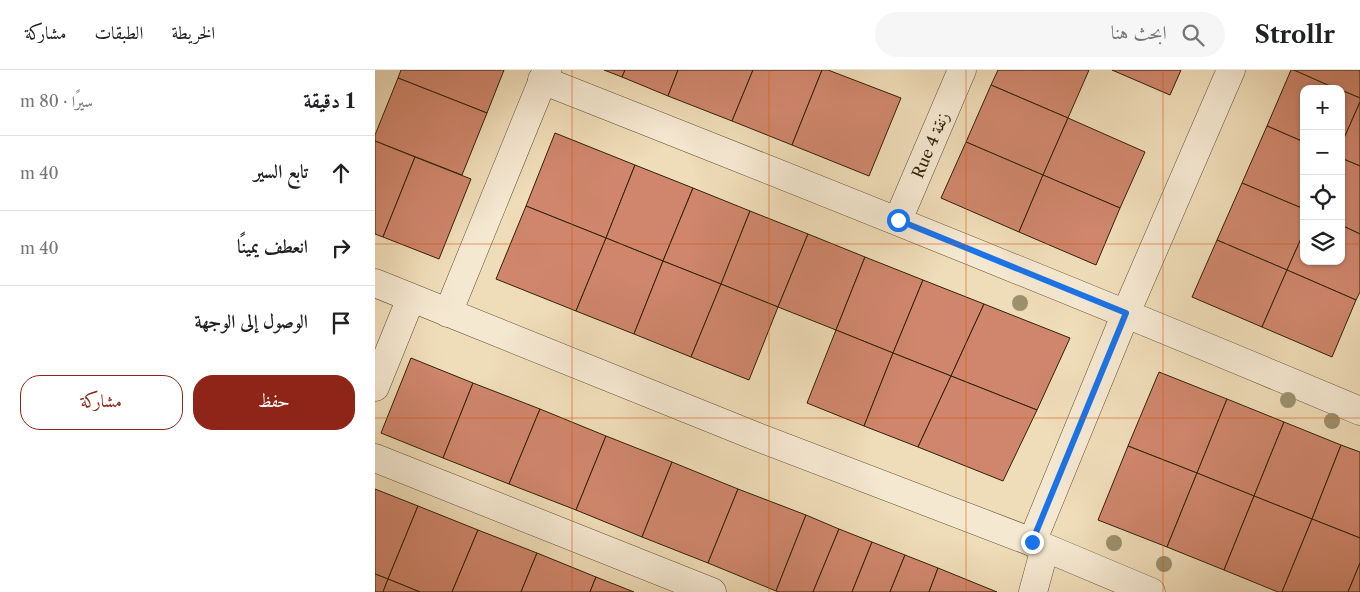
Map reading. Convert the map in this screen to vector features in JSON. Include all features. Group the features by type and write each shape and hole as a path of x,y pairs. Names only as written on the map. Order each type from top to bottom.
{"street":[{"name":"Rue 4 زنقة","path":"898,220 962,70"},
{"path":"1033,592 1038,545 1126,313 1231,70"},
{"path":"448,313 544,75 1126,313 1357,402"},
{"path":"375,283 755,436 1038,545 1151,592"},
{"path":"375,387 411,298"},
{"path":"375,458 696,589"}],"building":[{"path":"401,70 504,70 487,113 398,78"},
{"path":"604,70 625,70 622,77"},
{"path":"625,70 678,70 668,96 622,77"},
{"path":"678,70 753,70 732,121 668,96"},
{"path":"753,70 822,70 792,145 732,121"},
{"path":"822,70 828,70 901,98 869,176 792,145"},
{"path":"998,70 1089,70 1068,118 991,85"},
{"path":"1112,70 1181,70 1170,95"},
{"path":"1291,70 1328,85 1300,85 1300,140 1267,126"},
{"path":"1294,70 1360,70 1360,98 1345,92 1345,85 1328,85"},
{"path":"398,78 487,113 462,175 375,141 375,135"},
{"path":"991,85 1068,118 1043,175 966,142"},
{"path":"1345,92 1360,98 1345,136"},
{"path":"1360,102 1360,166 1345,160 1345,136"},
{"path":"1068,118 1145,152 1120,208 1043,175"},
{"path":"1267,126 1300,140 1300,207 1242,183"},
{"path":"555,133 635,165 606,238 526,206"},
{"path":"375,141 415,157 383,237 375,234"},
{"path":"966,142 1043,175 1019,232 941,198"},
{"path":"415,157 471,179 439,259 383,237"},
{"path":"1345,160 1360,166 1360,234 1345,227"},
{"path":"635,165 693,188 663,261 606,238"},
{"path":"1043,175 1120,208 1096,265 1019,232"},
{"path":"1242,183 1300,207 1300,241 1287,270 1217,240"},
{"path":"693,188 750,211 721,284 663,261"},
{"path":"526,206 606,238 576,311 496,279"},
{"path":"750,211 808,234 778,307 721,284"},
{"path":"1345,227 1360,234 1360,292 1356,300 1287,270 1300,241 1300,265 1345,265"},
{"path":"808,234 865,257 836,330 778,307"},
{"path":"606,238 663,261 634,334 576,311"},
{"path":"1217,240 1287,270 1262,327 1192,297"},
{"path":"865,257 923,280 893,353 836,330"},
{"path":"663,261 721,284 691,357 634,334"},
{"path":"1287,270 1356,300 1332,357 1262,327"},
{"path":"923,280 984,304 951,376 893,353"},
{"path":"721,284 778,307 749,380 691,357"},
{"path":"984,304 1070,338 1037,410 951,376"},
{"path":"836,330 893,353 864,426 807,403"},
{"path":"893,353 951,376 918,447 864,426"},
{"path":"411,358 473,383 443,458 381,433"},
{"path":"1159,372 1227,399 1197,473 1128,446"},
{"path":"951,376 1037,410 1003,481 918,447"},
{"path":"473,383 540,409 509,484 443,458"},
{"path":"1227,399 1284,422 1254,496 1197,473"},
{"path":"540,409 606,436 576,510 509,484"},
{"path":"1284,422 1341,445 1312,519 1254,496"},
{"path":"606,436 672,462 642,537 576,510"},
{"path":"1341,445 1360,452 1360,538 1312,519"},
{"path":"1128,446 1197,473 1167,547 1098,520"},
{"path":"672,462 738,489 708,563 642,537"},
{"path":"1197,473 1254,496 1224,570 1167,547"},
{"path":"375,489 418,506 388,579 375,574"},
{"path":"738,489 806,515 776,591 708,563"},
{"path":"1254,496 1312,519 1282,592 1224,570"},
{"path":"418,506 478,530 452,592 420,592 388,579"},
{"path":"806,515 839,529 813,592 776,591"},
{"path":"1312,519 1360,538 1360,563 1348,592 1282,592"},
{"path":"839,529 872,542 852,592 813,592"},
{"path":"478,530 537,553 521,592 452,592"},
{"path":"872,542 905,555 890,592 852,592"},
{"path":"537,553 596,577 590,592 521,592"},
{"path":"905,555 938,568 929,592 890,592"},
{"path":"1360,563 1360,592 1348,592"},
{"path":"938,568 997,592 929,592"},
{"path":"375,574 388,579 383,592 375,592"},
{"path":"596,577 634,592 590,592"},
{"path":"388,579 420,592 383,592"}],"route":[{"path":"898,220 1126,313 1032,542"}]}
